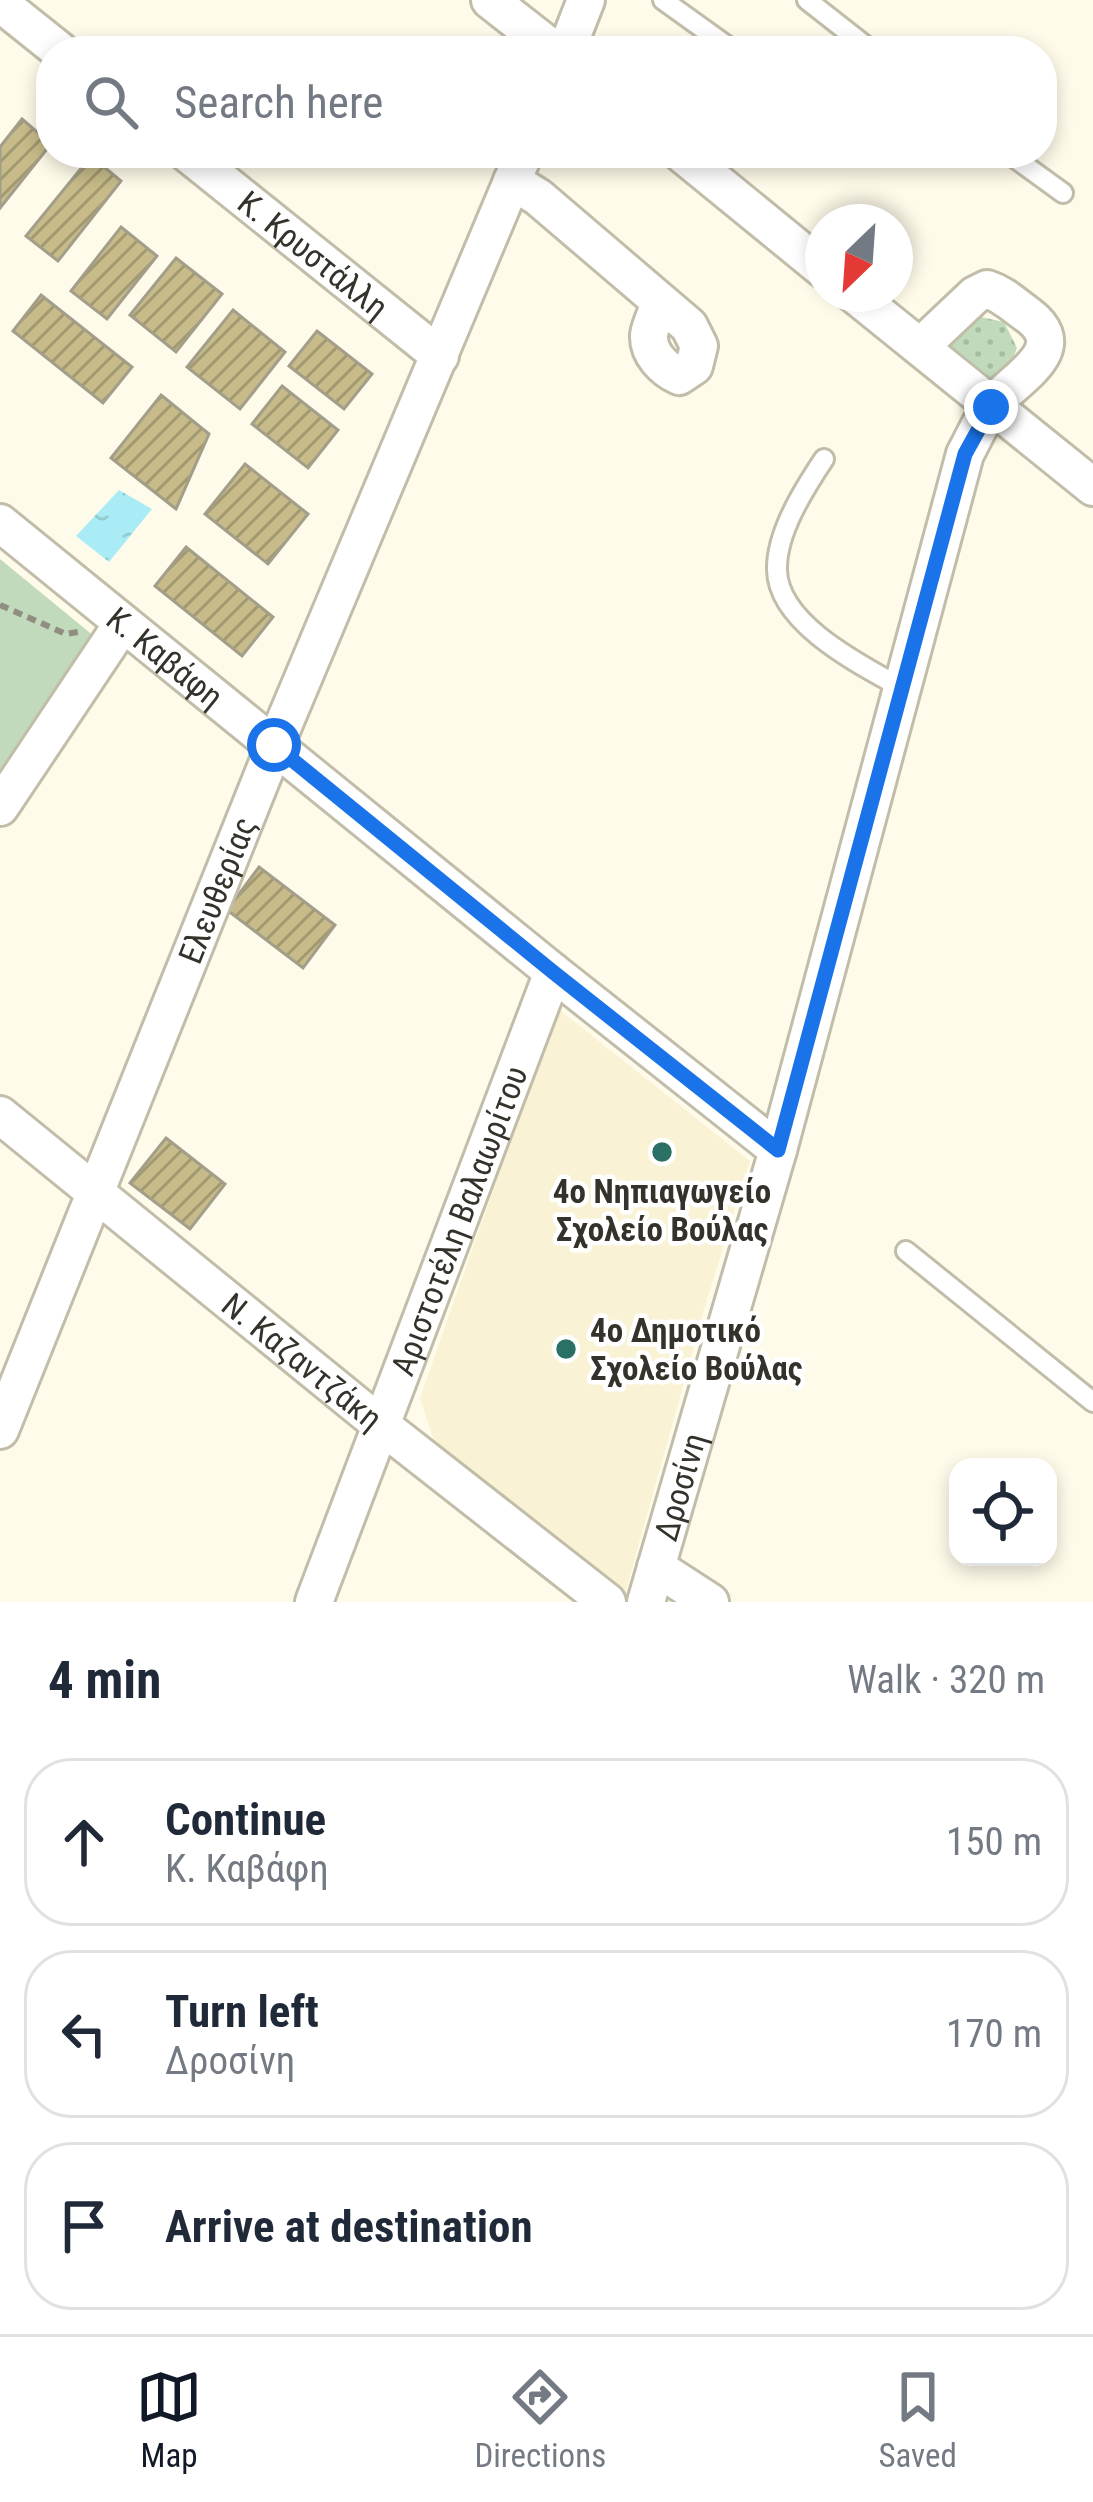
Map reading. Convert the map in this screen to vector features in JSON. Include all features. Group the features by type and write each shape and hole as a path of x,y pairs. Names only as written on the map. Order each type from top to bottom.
{"street":[{"path":"490,0 536,36"},
{"path":"572,36 586,0"},
{"path":"0,3 41,36"},
{"name":"Κ. Κρυστάλλη","path":"206,168 440,356"},
{"name":"Ελευθερίας","path":"0,1430 274,745 518,168"},
{"path":"519,168 538,197 661,304"},
{"path":"699,168 805,254"},
{"name":"Δροσίνη","path":"651,1584 778,1150 965,454 991,407 1043,354 1047,339 1041,325 987,289 920,347"},
{"path":"876,312 1093,488"},
{"name":"Κ. Καβάφη","path":"0,523 778,1150"},
{"path":"0,807 123,623"},
{"name":"Αριστοτέλη Βαλαωρίτου","path":"314,1602 553,972"},
{"name":"Ν. Καζαντζάκη","path":"0,1115 380,1426 607,1602"},
{"path":"651,1584 710,1602"}],"lane":[{"path":"663,0 713,36"},
{"path":"807,0 853,36"},
{"path":"1029,168 1063,193"},
{"path":"824,459 799,497 784,534 776,568 781,591 794,614 851,659 902,688"},
{"path":"906,1250 1093,1402"}],"path":[{"path":"0,605 66,634 123,623"}],"shaded area":[{"name":"4ο Δημοτικό Σχολείο Βούλας","path":"557,1008 750,1161 624,1597 437,1450 420,1398"}],"green space":[{"path":"976,316 1004,322 1017,348 1008,371 987,382 950,349 957,328"},
{"path":"0,559 95,637 0,773"}],"water":[{"path":"119,490 152,509 109,562 76,536"}],"building":[{"path":"22,119 36,131 36,163 0,208 0,147"},
{"path":"81,168 105,168 121,181 58,261 26,236"},
{"path":"121,227 157,256 107,319 71,291"},
{"path":"176,258 222,294 176,352 130,315"},
{"path":"41,295 132,367 103,403 13,331"},
{"path":"233,310 285,352 240,409 187,367"},
{"path":"317,331 372,374 344,409 289,366"},
{"path":"282,386 338,430 308,468 252,424"},
{"path":"161,395 209,434 176,509 111,458"},
{"path":"245,464 308,514 268,564 205,514"},
{"path":"186,547 273,617 242,656 155,586"},
{"path":"259,867 335,925 303,968 227,910"},
{"path":"166,1138 225,1184 190,1229 130,1183"}],"place":[{"name":"4ο Νηπιαγωγείο Σχολείο Βούλας","path":"662,1152"},
{"name":"4ο Δημοτικό Σχολείο Βούλας","path":"566,1349"}],"route":[{"path":"274,745 778,1150 965,454 991,407"}]}
